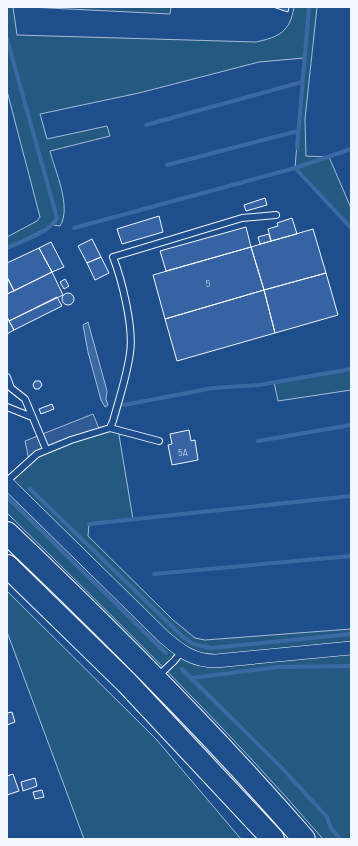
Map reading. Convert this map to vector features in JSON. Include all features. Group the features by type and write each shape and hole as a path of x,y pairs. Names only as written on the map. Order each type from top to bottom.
{"highway":[{"path":"7,533 156,679 225,751 304,839"},
{"path":"7,566 127,683 273,839"}],"street":[{"path":"7,482 164,636 182,651 194,658 216,661 351,648"}],"lane":[{"path":"110,428 113,422 130,351 128,320 122,280 114,257 242,218 276,215"},
{"path":"7,377 9,388 25,399 46,449"},
{"path":"7,407 32,417"},
{"path":"7,482 29,460 46,449 110,428 160,441"},
{"path":"156,679 182,651"}],"shaded area":[{"path":"7,7 13,7 17,35 256,42 271,38 282,32 290,22 294,7 317,7 305,119 306,156 329,157 351,208 351,228 295,168 304,58 259,62 139,93 40,114 47,139 107,126 110,136 50,151 59,179 63,199 63,218 60,226 53,225 7,248 7,237 37,221 40,217 7,91"},
{"path":"29,7 171,7 170,14"},
{"path":"88,322 107,391 106,399 108,405 105,407 101,400 88,352 83,325"},
{"path":"351,369 351,390 278,401 274,382"},
{"path":"93,414 100,431 29,460 25,441"},
{"path":"110,428 120,430 119,435 133,519 89,524 88,536 172,619 195,638 205,640 351,629 351,839 323,839 208,713 7,513 7,481 37,454"},
{"path":"7,591 156,739 241,839 84,839 7,632"}],"building":[{"path":"273,7 289,7 288,12"},
{"path":"265,198 267,205 246,211 244,205"},
{"path":"159,216 163,232 122,244 117,229"},
{"path":"292,218 297,234 271,241 268,229 278,226 277,223"},
{"path":"246,227 251,247 166,271 160,251"},
{"path":"313,229 326,273 264,290 251,247"},
{"path":"269,234 271,241 260,244 258,237"},
{"path":"92,239 101,257 87,263 78,246"},
{"path":"51,242 64,267 52,272 39,248"},
{"path":"251,247 264,290 165,319 153,275"},
{"path":"39,248 52,272 14,291 7,277 7,263"},
{"path":"101,257 109,273 95,280 87,263"},
{"path":"52,272 63,295 9,321 7,317 7,294"},
{"path":"326,273 338,315 275,333 264,290"},
{"path":"7,277 14,291 7,294"},
{"path":"65,279 69,286 64,289 60,282"},
{"path":"264,290 275,333 177,361 165,319"},
{"path":"66,293 70,293 74,299 70,305 66,305 62,301 62,297"},
{"path":"57,297 62,306 14,330 9,321"},
{"path":"7,317 14,330 7,334"},
{"path":"35,381 40,381 42,385 39,389 35,389 33,385"},
{"path":"52,404 54,409 41,414 39,409"},
{"path":"189,430 191,441 195,440 198,460 172,465 168,445 172,444 170,434"},
{"path":"12,712 15,722 7,725 7,713"},
{"path":"13,774 19,791 7,795 7,776"},
{"path":"35,778 37,786 23,791 21,782"},
{"path":"42,790 44,797 35,799 33,792"}],"waterway":[{"path":"297,148 309,7"},
{"path":"7,39 57,218 53,224 35,236 7,248"},
{"path":"146,125 302,82"},
{"path":"167,165 298,131"},
{"path":"74,228 295,168 351,149"},
{"path":"295,168 351,228"},
{"path":"124,405 213,388 259,385 351,369"},
{"path":"258,441 351,425"},
{"path":"30,489 183,637 193,644 211,648 351,634"},
{"path":"89,524 351,496"},
{"path":"7,497 166,653"},
{"path":"154,574 351,556"},
{"path":"191,678 278,667 351,666"},
{"path":"182,669 280,766 327,817 331,828 340,839"}]}
